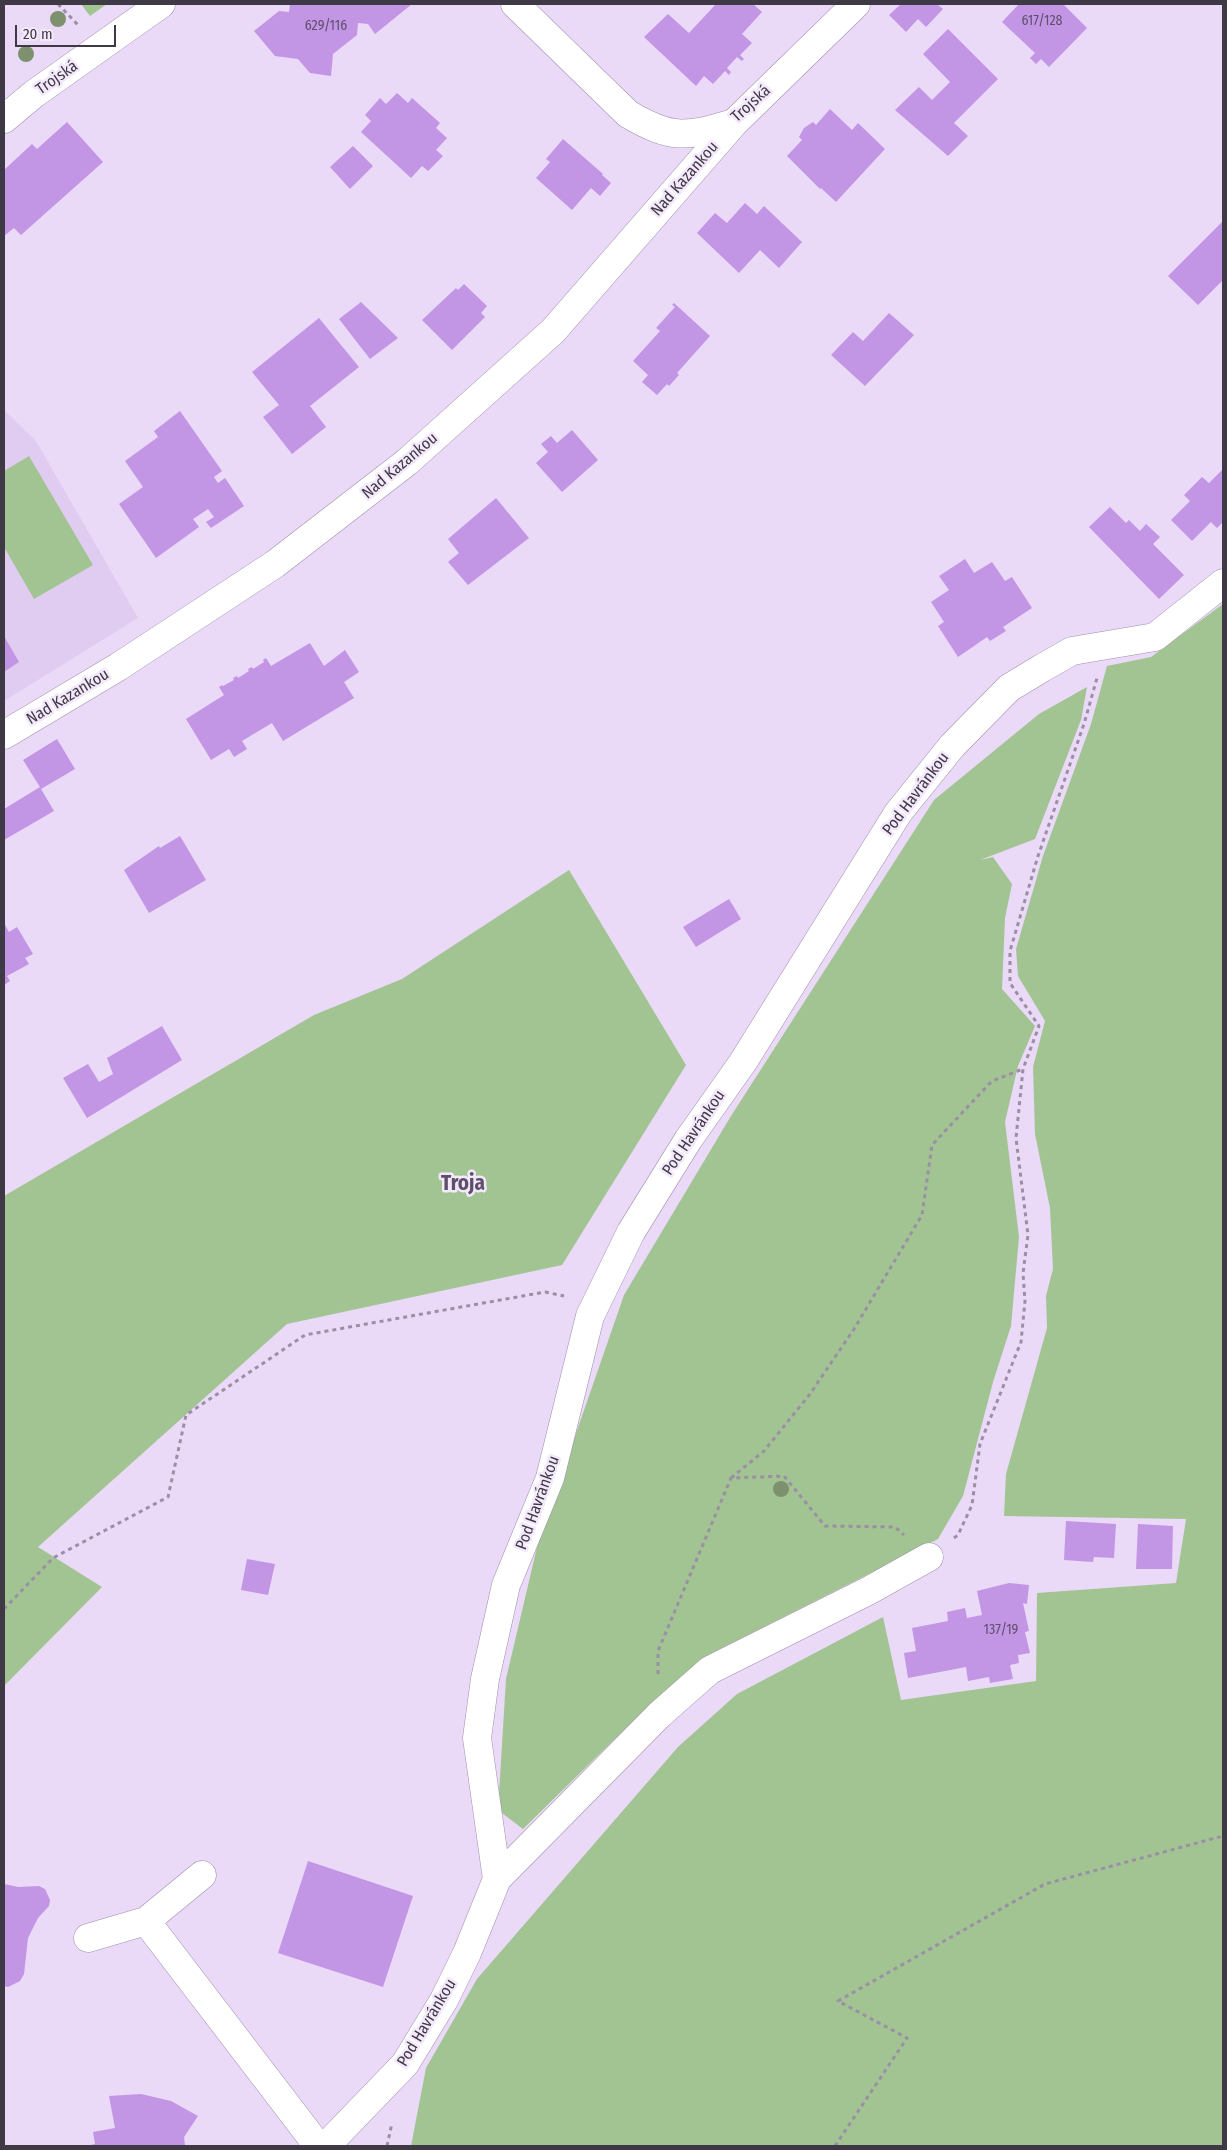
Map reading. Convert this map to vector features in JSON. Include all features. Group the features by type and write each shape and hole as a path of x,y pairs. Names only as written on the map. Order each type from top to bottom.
{"street":[{"name":"Trojská","path":"4,119 34,94 161,4"},
{"name":"Trojská","path":"515,4 628,114 646,125 664,132 681,135 700,133 734,123 856,4"},
{"name":"Nad Kazankou","path":"4,735 118,667 275,564 407,462 553,331 734,123"},
{"name":"Pod Havránkou","path":"497,1879 477,1738 485,1679 506,1585 550,1478 590,1316 631,1232 688,1140 743,1062 898,813 952,746 1009,688 1072,651 1155,637 1223,583"},
{"name":"Pod Havránkou","path":"326,2146 405,2064 444,2000 467,1953 497,1879 659,1715 710,1670 929,1557"},
{"path":"88,1938 146,1921 202,1875"},
{"path":"146,1921 318,2146"}],"path":[{"path":"58,4 82,29"},
{"path":"731,1478 784,1476 825,1526 895,1527 929,1557 958,1535 972,1505 980,1444 1021,1342 1025,1301 1023,1273 1028,1235 1016,1138 1023,1069 1039,1026 1010,984 1010,951 1038,856 1084,724 1106,645"},
{"path":"659,1715 658,1651 731,1478 764,1452 810,1394 859,1321 922,1215 932,1145 992,1081 1023,1069"},
{"path":"4,1609 53,1558 168,1497 186,1415 305,1336 545,1292 597,1302"},
{"path":"835,2146 907,2038 838,2001 1045,1884 1223,1836"}],"shaded area":[{"path":"4,410 36,441 138,618 4,701"}],"green space":[{"path":"81,4 107,4 90,16"},
{"path":"29,456 93,565 34,599 4,547 4,471"},
{"path":"1223,604 1223,2146 411,2146 426,2068 477,1979 678,1747 737,1694 883,1617 901,1700 1036,1681 1037,1593 1176,1583 1186,1519 1004,1516 1006,1474 1047,1328 1046,1296 1053,1269 1050,1208 1035,1134 1033,1067 1045,1021 1018,976 1016,949 1043,856 1091,724 1107,666 1151,657"},
{"path":"1087,687 1081,720 1035,839 980,860 993,857 1012,884 1005,918 1002,989 1035,1026 1018,1066 1005,1122 1019,1237 1011,1326 993,1382 963,1496 938,1539 714,1652 639,1715 523,1829 498,1810 506,1679 538,1543 624,1295 731,1116 934,800 1039,714"},
{"path":"569,870 686,1065 562,1265 287,1324 38,1547 102,1587 4,1686 4,1196 314,1015 402,979"}],"building":[{"path":"290,4 412,4 375,34 368,24 358,23 357,35 333,54 331,76 310,73 298,59 275,56 254,31 279,11 289,12"},
{"path":"716,4 753,4 762,12 742,34 752,43 740,55 744,59 742,61 737,57 727,68 731,72 729,75 725,71 713,84 704,76 696,86 644,37 668,14 689,33"},
{"path":"901,4 937,4 943,9 926,27 918,19 906,32 889,15"},
{"path":"1019,4 1063,4 1087,28 1049,67 1041,59 1036,64 1030,58 1035,53 1002,22"},
{"path":"948,29 998,79 954,123 968,136 948,156 895,110 919,87 932,100 950,82 923,54"},
{"path":"397,93 408,103 412,98 440,123 436,128 447,138 436,150 443,156 428,171 422,166 411,178 361,132 371,121 365,115 380,98 386,104"},
{"path":"830,109 852,130 858,123 885,149 836,202 787,156 802,140 799,137 804,128 813,122 816,125"},
{"path":"67,122 103,162 21,235 14,228 4,236 4,170 32,144 37,149"},
{"path":"563,139 611,183 600,196 591,188 572,210 536,178 550,162 546,159"},
{"path":"353,146 373,166 350,189 330,167"},
{"path":"745,203 757,214 764,206 802,242 779,268 760,250 739,273 697,233 715,213 727,223"},
{"path":"1223,221 1223,280 1198,305 1168,276"},
{"path":"464,284 487,306 481,313 485,317 452,350 422,320 456,288 458,290"},
{"path":"361,302 398,338 370,359 339,319"},
{"path":"674,303 710,336 677,373 679,375 657,395 642,382 648,375 633,361 660,331 656,328 675,307 672,305"},
{"path":"889,313 914,335 865,386 831,355 853,332 863,341"},
{"path":"319,318 359,367 310,406 326,427 292,454 263,417 279,405 252,372"},
{"path":"180,411 222,471 214,477 218,483 225,478 244,506 211,528 206,522 214,517 208,509 193,519 199,527 156,558 119,504 143,487 125,461 158,437 154,431"},
{"path":"572,430 598,460 562,492 536,463 548,452 541,444 551,436 557,443"},
{"path":"1223,469 1223,522 1217,528 1211,522 1192,541 1171,520 1190,501 1184,495 1202,477 1209,483"},
{"path":"496,498 529,538 468,585 448,562 459,553 448,539"},
{"path":"1110,507 1126,523 1129,520 1140,531 1146,524 1160,537 1153,544 1184,575 1159,599 1089,527"},
{"path":"965,559 974,573 992,562 1005,581 1012,577 1032,608 1003,627 1006,631 990,641 987,637 958,657 938,626 944,622 931,602 949,590 939,576"},
{"path":"4,636 19,662 4,672"},
{"path":"310,643 324,666 345,650 359,672 344,682 354,698 283,741 272,723 242,741 247,749 234,757 229,749 211,760 186,719 224,695 219,687 234,680 233,678 237,676 238,678 252,667 253,669 264,662 263,660 266,658 271,666"},
{"path":"57,739 75,769 41,789 54,811 4,840 4,809 40,787 23,760"},
{"path":"180,836 206,880 149,913 124,870 159,846 160,848"},
{"path":"729,899 741,919 696,947 683,927"},
{"path":"4,923 9,932 17,927 33,954 25,958 29,964 7,976 10,981 4,985"},
{"path":"162,1026 182,1060 87,1118 63,1078 88,1064 99,1082 113,1074 107,1058"},
{"path":"1066,1521 1116,1524 1114,1558 1094,1557 1093,1562 1064,1560"},
{"path":"1138,1524 1173,1526 1172,1569 1136,1569"},
{"path":"247,1559 275,1564 268,1595 241,1590"},
{"path":"1009,1583 1029,1585 1027,1604 1023,1603 1029,1631 1025,1632 1030,1653 1018,1655 1019,1663 1010,1665 1013,1679 990,1683 989,1677 968,1681 966,1667 908,1678 904,1653 916,1651 912,1628 948,1621 947,1612 965,1608 967,1618 982,1615 977,1591"},
{"path":"308,1861 413,1896 383,1987 278,1953"},
{"path":"4,1884 18,1887 39,1886 45,1889 50,1900 49,1906 38,1918 28,1938 24,1974 20,1981 8,1987 4,1986"},
{"path":"141,2094 171,2101 198,2116 184,2137 185,2146 86,2146 95,2144 93,2132 115,2128 109,2096"}],"district":[{"name":"Troja","path":"463,1184"}]}
